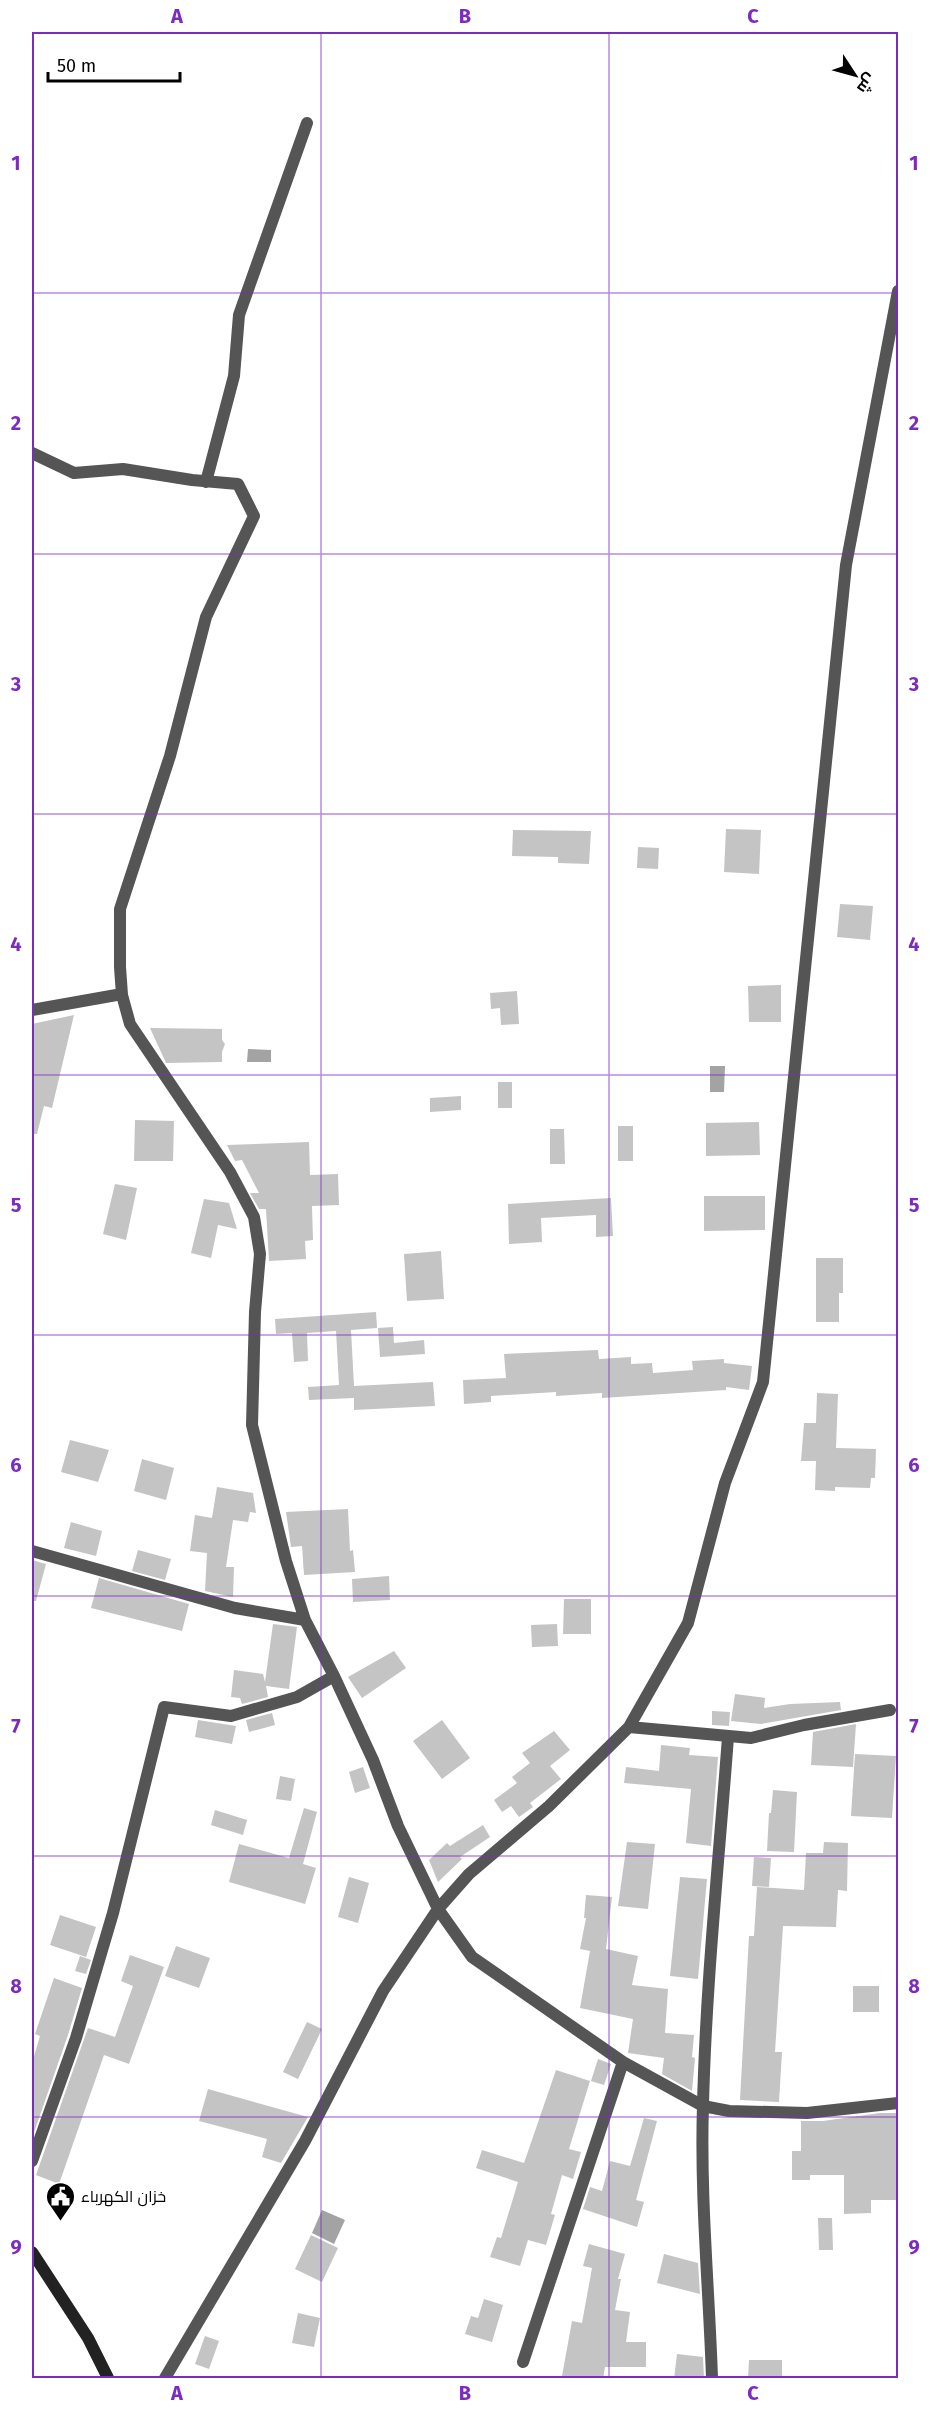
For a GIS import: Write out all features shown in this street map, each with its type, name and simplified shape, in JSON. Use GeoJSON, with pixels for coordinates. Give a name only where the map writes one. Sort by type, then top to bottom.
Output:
{"type":"FeatureCollection","features":[{"type":"Feature","properties":{"kind":"main road"},"geometry":{"type":"LineString","coordinates":[[32,2252],[36,2269],[88,2338],[108,2379]]}},
{"type":"Feature","properties":{"kind":"street"},"geometry":{"type":"LineString","coordinates":[[206,482],[234,376],[239,315],[307,123]]}},
{"type":"Feature","properties":{"kind":"street"},"geometry":{"type":"LineString","coordinates":[[165,2379],[305,2141],[383,1990],[438,1909],[469,1874],[549,1806],[629,1727],[688,1623],[725,1483],[763,1382],[846,565],[898,291]]}},
{"type":"Feature","properties":{"kind":"street"},"geometry":{"type":"LineString","coordinates":[[32,453],[75,473],[123,469],[206,482],[238,484],[254,516],[206,617],[170,756],[120,909],[122,994],[130,1024],[230,1172],[254,1217],[260,1254],[255,1312],[252,1425],[286,1562],[305,1620],[373,1760],[398,1826],[438,1909],[472,1957],[623,2062],[703,2106],[729,2111],[807,2113],[898,2103]]}},
{"type":"Feature","properties":{"kind":"street"},"geometry":{"type":"LineString","coordinates":[[32,1010],[122,994]]}},
{"type":"Feature","properties":{"kind":"street"},"geometry":{"type":"LineString","coordinates":[[32,1551],[235,1608],[305,1620]]}},
{"type":"Feature","properties":{"kind":"street"},"geometry":{"type":"LineString","coordinates":[[32,2161],[76,2038],[114,1913],[164,1707],[231,1716],[297,1697],[334,1677]]}},
{"type":"Feature","properties":{"kind":"street"},"geometry":{"type":"LineString","coordinates":[[629,1727],[751,1738],[804,1725],[890,1710]]}},
{"type":"Feature","properties":{"kind":"street"},"geometry":{"type":"LineString","coordinates":[[712,2379],[705,2238],[703,2106],[728,1737]]}},
{"type":"Feature","properties":{"kind":"street"},"geometry":{"type":"LineString","coordinates":[[523,2362],[623,2062]]}},
{"type":"Feature","properties":{"kind":"shaded area"},"geometry":{"type":"Polygon","coordinates":[[[248,1049],[271,1050],[271,1062],[247,1062],[248,1049]]]}},
{"type":"Feature","properties":{"kind":"shaded area"},"geometry":{"type":"Polygon","coordinates":[[[710,1066],[725,1066],[724,1092],[710,1092],[710,1066]]]}},
{"type":"Feature","properties":{"kind":"shaded area"},"geometry":{"type":"Polygon","coordinates":[[[322,2210],[345,2220],[334,2244],[312,2233],[322,2210]]]}},
{"type":"Feature","properties":{"kind":"building"},"geometry":{"type":"Polygon","coordinates":[[[726,829],[761,830],[759,874],[724,872],[726,829]]]}},
{"type":"Feature","properties":{"kind":"building"},"geometry":{"type":"Polygon","coordinates":[[[513,830],[591,831],[589,864],[558,863],[558,857],[512,856],[513,830]]]}},
{"type":"Feature","properties":{"kind":"building"},"geometry":{"type":"Polygon","coordinates":[[[638,847],[659,848],[658,869],[637,868],[638,847]]]}},
{"type":"Feature","properties":{"kind":"building"},"geometry":{"type":"Polygon","coordinates":[[[840,904],[873,906],[870,940],[837,937],[840,904]]]}},
{"type":"Feature","properties":{"kind":"building"},"geometry":{"type":"Polygon","coordinates":[[[781,985],[781,1022],[749,1022],[748,986],[781,985]]]}},
{"type":"Feature","properties":{"kind":"building"},"geometry":{"type":"Polygon","coordinates":[[[517,991],[519,1024],[501,1025],[500,1008],[491,1009],[490,993],[517,991]]]}},
{"type":"Feature","properties":{"kind":"building"},"geometry":{"type":"Polygon","coordinates":[[[74,1015],[52,1108],[44,1106],[37,1134],[32,1134],[32,1024],[74,1015]]]}},
{"type":"Feature","properties":{"kind":"building"},"geometry":{"type":"Polygon","coordinates":[[[150,1028],[222,1029],[222,1040],[225,1044],[222,1062],[166,1063],[150,1028]]]}},
{"type":"Feature","properties":{"kind":"building"},"geometry":{"type":"Polygon","coordinates":[[[498,1082],[512,1082],[512,1108],[498,1108],[498,1082]]]}},
{"type":"Feature","properties":{"kind":"building"},"geometry":{"type":"Polygon","coordinates":[[[461,1096],[461,1110],[430,1112],[430,1098],[461,1096]]]}},
{"type":"Feature","properties":{"kind":"building"},"geometry":{"type":"Polygon","coordinates":[[[135,1120],[174,1121],[173,1161],[134,1161],[135,1120]]]}},
{"type":"Feature","properties":{"kind":"building"},"geometry":{"type":"Polygon","coordinates":[[[759,1122],[760,1155],[706,1156],[706,1123],[759,1122]]]}},
{"type":"Feature","properties":{"kind":"building"},"geometry":{"type":"Polygon","coordinates":[[[618,1126],[633,1126],[633,1161],[618,1161],[618,1126]]]}},
{"type":"Feature","properties":{"kind":"building"},"geometry":{"type":"Polygon","coordinates":[[[550,1129],[564,1129],[565,1164],[550,1164],[550,1129]]]}},
{"type":"Feature","properties":{"kind":"building"},"geometry":{"type":"Polygon","coordinates":[[[309,1142],[310,1175],[338,1174],[339,1205],[312,1206],[313,1240],[305,1241],[306,1259],[269,1261],[266,1209],[259,1209],[250,1193],[259,1193],[242,1160],[235,1161],[227,1145],[309,1142]]]}},
{"type":"Feature","properties":{"kind":"building"},"geometry":{"type":"Polygon","coordinates":[[[115,1184],[137,1188],[126,1240],[103,1234],[115,1184]]]}},
{"type":"Feature","properties":{"kind":"building"},"geometry":{"type":"Polygon","coordinates":[[[704,1196],[765,1196],[765,1230],[704,1231],[704,1196]]]}},
{"type":"Feature","properties":{"kind":"building"},"geometry":{"type":"Polygon","coordinates":[[[611,1198],[613,1236],[596,1237],[596,1215],[541,1218],[542,1242],[509,1244],[508,1204],[611,1198]]]}},
{"type":"Feature","properties":{"kind":"building"},"geometry":{"type":"Polygon","coordinates":[[[204,1199],[229,1203],[237,1229],[218,1225],[211,1258],[191,1253],[204,1199]]]}},
{"type":"Feature","properties":{"kind":"building"},"geometry":{"type":"Polygon","coordinates":[[[441,1251],[444,1299],[407,1301],[404,1254],[441,1251]]]}},
{"type":"Feature","properties":{"kind":"building"},"geometry":{"type":"Polygon","coordinates":[[[816,1258],[843,1258],[843,1293],[839,1293],[839,1322],[816,1322],[816,1258]]]}},
{"type":"Feature","properties":{"kind":"building"},"geometry":{"type":"Polygon","coordinates":[[[376,1312],[377,1328],[351,1330],[354,1386],[433,1382],[435,1406],[354,1410],[354,1398],[309,1400],[308,1387],[339,1385],[336,1331],[307,1333],[308,1361],[294,1362],[292,1333],[276,1334],[275,1319],[376,1312]]]}},
{"type":"Feature","properties":{"kind":"building"},"geometry":{"type":"Polygon","coordinates":[[[393,1327],[394,1343],[424,1340],[425,1354],[380,1357],[378,1328],[393,1327]]]}},
{"type":"Feature","properties":{"kind":"building"},"geometry":{"type":"Polygon","coordinates":[[[598,1350],[599,1359],[631,1357],[631,1364],[652,1363],[653,1373],[693,1370],[692,1361],[724,1359],[724,1363],[752,1366],[749,1390],[726,1387],[726,1390],[602,1398],[602,1393],[556,1396],[556,1392],[491,1396],[491,1402],[464,1404],[463,1380],[506,1378],[504,1354],[598,1350]]]}},
{"type":"Feature","properties":{"kind":"building"},"geometry":{"type":"Polygon","coordinates":[[[817,1393],[838,1394],[836,1448],[876,1449],[875,1478],[871,1478],[870,1488],[835,1487],[835,1491],[815,1490],[816,1461],[801,1461],[804,1423],[816,1423],[817,1393]]]}},
{"type":"Feature","properties":{"kind":"building"},"geometry":{"type":"Polygon","coordinates":[[[70,1440],[109,1450],[98,1482],[61,1472],[70,1440]]]}},
{"type":"Feature","properties":{"kind":"building"},"geometry":{"type":"Polygon","coordinates":[[[142,1459],[174,1468],[166,1500],[134,1491],[142,1459]]]}},
{"type":"Feature","properties":{"kind":"building"},"geometry":{"type":"Polygon","coordinates":[[[217,1487],[253,1493],[256,1513],[250,1512],[248,1522],[233,1520],[226,1567],[234,1567],[233,1597],[205,1591],[207,1553],[190,1551],[195,1515],[212,1518],[217,1487]]]}},
{"type":"Feature","properties":{"kind":"building"},"geometry":{"type":"Polygon","coordinates":[[[348,1509],[350,1551],[353,1550],[355,1572],[304,1575],[302,1546],[291,1547],[286,1512],[348,1509]]]}},
{"type":"Feature","properties":{"kind":"building"},"geometry":{"type":"Polygon","coordinates":[[[71,1522],[102,1531],[96,1556],[64,1548],[71,1522]]]}},
{"type":"Feature","properties":{"kind":"building"},"geometry":{"type":"Polygon","coordinates":[[[138,1550],[171,1559],[165,1580],[132,1571],[138,1550]]]}},
{"type":"Feature","properties":{"kind":"building"},"geometry":{"type":"Polygon","coordinates":[[[32,1560],[46,1564],[36,1601],[32,1601],[32,1560]]]}},
{"type":"Feature","properties":{"kind":"building"},"geometry":{"type":"Polygon","coordinates":[[[389,1576],[390,1600],[353,1602],[352,1579],[389,1576]]]}},
{"type":"Feature","properties":{"kind":"building"},"geometry":{"type":"Polygon","coordinates":[[[99,1578],[189,1604],[182,1631],[91,1608],[99,1578]]]}},
{"type":"Feature","properties":{"kind":"building"},"geometry":{"type":"Polygon","coordinates":[[[564,1599],[591,1599],[591,1634],[563,1634],[564,1599]]]}},
{"type":"Feature","properties":{"kind":"building"},"geometry":{"type":"Polygon","coordinates":[[[273,1624],[297,1627],[289,1689],[266,1686],[268,1697],[242,1704],[240,1698],[231,1697],[234,1670],[263,1674],[265,1682],[273,1624]]]}},
{"type":"Feature","properties":{"kind":"building"},"geometry":{"type":"Polygon","coordinates":[[[557,1624],[558,1646],[532,1647],[531,1625],[557,1624]]]}},
{"type":"Feature","properties":{"kind":"building"},"geometry":{"type":"Polygon","coordinates":[[[394,1651],[406,1668],[362,1698],[348,1677],[394,1651]]]}},
{"type":"Feature","properties":{"kind":"building"},"geometry":{"type":"Polygon","coordinates":[[[735,1694],[765,1698],[764,1708],[790,1704],[840,1702],[841,1710],[761,1724],[731,1721],[735,1694]]]}},
{"type":"Feature","properties":{"kind":"building"},"geometry":{"type":"Polygon","coordinates":[[[712,1711],[730,1712],[729,1726],[712,1725],[712,1711]]]}},
{"type":"Feature","properties":{"kind":"building"},"geometry":{"type":"Polygon","coordinates":[[[272,1713],[275,1725],[249,1732],[246,1720],[272,1713]]]}},
{"type":"Feature","properties":{"kind":"building"},"geometry":{"type":"Polygon","coordinates":[[[198,1720],[236,1726],[232,1744],[195,1737],[198,1720]]]}},
{"type":"Feature","properties":{"kind":"building"},"geometry":{"type":"Polygon","coordinates":[[[442,1720],[470,1758],[442,1779],[413,1741],[442,1720]]]}},
{"type":"Feature","properties":{"kind":"building"},"geometry":{"type":"Polygon","coordinates":[[[856,1724],[853,1767],[811,1765],[813,1732],[856,1724]]]}},
{"type":"Feature","properties":{"kind":"building"},"geometry":{"type":"Polygon","coordinates":[[[554,1731],[570,1750],[550,1766],[561,1779],[530,1803],[533,1807],[519,1817],[511,1806],[502,1812],[494,1800],[517,1783],[512,1777],[530,1763],[522,1753],[554,1731]]]}},
{"type":"Feature","properties":{"kind":"building"},"geometry":{"type":"Polygon","coordinates":[[[661,1745],[690,1748],[689,1755],[718,1757],[711,1846],[686,1843],[691,1789],[624,1783],[626,1767],[659,1771],[661,1745]]]}},
{"type":"Feature","properties":{"kind":"building"},"geometry":{"type":"Polygon","coordinates":[[[855,1754],[896,1756],[892,1818],[851,1816],[855,1754]]]}},
{"type":"Feature","properties":{"kind":"building"},"geometry":{"type":"Polygon","coordinates":[[[363,1767],[370,1788],[355,1793],[349,1772],[363,1767]]]}},
{"type":"Feature","properties":{"kind":"building"},"geometry":{"type":"Polygon","coordinates":[[[280,1776],[295,1779],[291,1801],[276,1799],[280,1776]]]}},
{"type":"Feature","properties":{"kind":"building"},"geometry":{"type":"Polygon","coordinates":[[[773,1790],[797,1792],[794,1852],[767,1851],[773,1790]]]}},
{"type":"Feature","properties":{"kind":"building"},"geometry":{"type":"Polygon","coordinates":[[[304,1808],[317,1812],[303,1864],[316,1868],[305,1904],[229,1882],[239,1844],[289,1858],[304,1808]]]}},
{"type":"Feature","properties":{"kind":"building"},"geometry":{"type":"Polygon","coordinates":[[[215,1810],[247,1820],[243,1835],[211,1825],[215,1810]]]}},
{"type":"Feature","properties":{"kind":"building"},"geometry":{"type":"Polygon","coordinates":[[[483,1825],[490,1837],[460,1857],[462,1859],[438,1882],[429,1860],[447,1843],[450,1846],[483,1825]]]}},
{"type":"Feature","properties":{"kind":"building"},"geometry":{"type":"Polygon","coordinates":[[[627,1842],[655,1844],[648,1909],[618,1906],[627,1842]]]}},
{"type":"Feature","properties":{"kind":"building"},"geometry":{"type":"Polygon","coordinates":[[[824,1842],[848,1843],[847,1891],[838,1890],[836,1927],[783,1926],[775,2052],[782,2052],[779,2102],[740,2100],[749,1936],[754,1936],[757,1887],[804,1890],[806,1853],[823,1853],[824,1842]]]}},
{"type":"Feature","properties":{"kind":"building"},"geometry":{"type":"Polygon","coordinates":[[[754,1857],[771,1858],[769,1887],[752,1886],[754,1857]]]}},
{"type":"Feature","properties":{"kind":"building"},"geometry":{"type":"Polygon","coordinates":[[[349,1877],[369,1883],[358,1923],[338,1917],[349,1877]]]}},
{"type":"Feature","properties":{"kind":"building"},"geometry":{"type":"Polygon","coordinates":[[[680,1877],[707,1879],[698,1979],[670,1976],[680,1877]]]}},
{"type":"Feature","properties":{"kind":"building"},"geometry":{"type":"Polygon","coordinates":[[[586,1895],[612,1897],[606,1949],[638,1956],[632,1985],[668,1989],[665,2033],[694,2035],[692,2057],[695,2058],[692,2091],[662,2074],[664,2058],[628,2053],[633,2019],[580,2008],[590,1951],[580,1949],[586,1918],[584,1918],[586,1895]]]}},
{"type":"Feature","properties":{"kind":"building"},"geometry":{"type":"Polygon","coordinates":[[[60,1915],[96,1927],[86,1957],[50,1945],[60,1915]]]}},
{"type":"Feature","properties":{"kind":"building"},"geometry":{"type":"Polygon","coordinates":[[[176,1946],[210,1958],[199,1988],[165,1976],[176,1946]]]}},
{"type":"Feature","properties":{"kind":"building"},"geometry":{"type":"Polygon","coordinates":[[[130,1955],[164,1967],[129,2064],[104,2055],[59,2184],[36,2175],[88,2028],[115,2037],[133,1986],[121,1981],[130,1955]]]}},
{"type":"Feature","properties":{"kind":"building"},"geometry":{"type":"Polygon","coordinates":[[[80,1956],[91,1960],[86,1974],[75,1971],[80,1956]]]}},
{"type":"Feature","properties":{"kind":"building"},"geometry":{"type":"Polygon","coordinates":[[[54,1978],[82,1988],[32,2138],[32,2063],[40,2036],[35,2034],[54,1978]]]}},
{"type":"Feature","properties":{"kind":"building"},"geometry":{"type":"Polygon","coordinates":[[[853,1986],[879,1986],[879,2012],[853,2012],[853,1986]]]}},
{"type":"Feature","properties":{"kind":"building"},"geometry":{"type":"Polygon","coordinates":[[[307,2022],[322,2029],[298,2079],[283,2072],[307,2022]]]}},
{"type":"Feature","properties":{"kind":"building"},"geometry":{"type":"Polygon","coordinates":[[[598,2059],[611,2064],[604,2085],[591,2081],[598,2059]]]}},
{"type":"Feature","properties":{"kind":"building"},"geometry":{"type":"Polygon","coordinates":[[[556,2070],[590,2081],[569,2149],[581,2152],[573,2179],[562,2175],[551,2214],[555,2215],[546,2245],[528,2240],[520,2266],[490,2257],[497,2237],[501,2238],[518,2182],[476,2168],[482,2150],[524,2163],[556,2070]]]}},
{"type":"Feature","properties":{"kind":"building"},"geometry":{"type":"Polygon","coordinates":[[[208,2089],[308,2117],[281,2163],[262,2157],[267,2139],[199,2121],[208,2089]]]}},
{"type":"Feature","properties":{"kind":"building"},"geometry":{"type":"Polygon","coordinates":[[[880,2113],[898,2113],[898,2200],[871,2200],[871,2213],[844,2214],[844,2175],[810,2175],[810,2180],[792,2180],[792,2151],[801,2151],[801,2121],[823,2121],[880,2113]]]}},
{"type":"Feature","properties":{"kind":"building"},"geometry":{"type":"Polygon","coordinates":[[[644,2118],[657,2121],[636,2200],[644,2202],[637,2227],[583,2209],[590,2187],[602,2191],[610,2161],[630,2166],[644,2118]]]}},
{"type":"Feature","properties":{"kind":"building"},"geometry":{"type":"Polygon","coordinates":[[[818,2218],[832,2218],[833,2250],[819,2250],[818,2218]]]}},
{"type":"Feature","properties":{"kind":"building"},"geometry":{"type":"Polygon","coordinates":[[[311,2235],[338,2248],[322,2282],[295,2269],[311,2235]]]}},
{"type":"Feature","properties":{"kind":"building"},"geometry":{"type":"Polygon","coordinates":[[[589,2244],[625,2254],[618,2279],[621,2279],[615,2310],[630,2312],[626,2342],[646,2342],[646,2367],[605,2367],[603,2379],[566,2379],[562,2376],[572,2321],[582,2323],[592,2268],[583,2266],[589,2244]]]}},
{"type":"Feature","properties":{"kind":"building"},"geometry":{"type":"Polygon","coordinates":[[[664,2254],[698,2263],[700,2294],[657,2283],[664,2254]]]}},
{"type":"Feature","properties":{"kind":"building"},"geometry":{"type":"Polygon","coordinates":[[[484,2299],[503,2305],[492,2342],[465,2334],[471,2316],[478,2318],[484,2299]]]}},
{"type":"Feature","properties":{"kind":"building"},"geometry":{"type":"Polygon","coordinates":[[[298,2313],[320,2318],[314,2347],[292,2343],[298,2313]]]}},
{"type":"Feature","properties":{"kind":"building"},"geometry":{"type":"Polygon","coordinates":[[[205,2336],[219,2341],[209,2369],[195,2364],[205,2336]]]}},
{"type":"Feature","properties":{"kind":"building"},"geometry":{"type":"Polygon","coordinates":[[[677,2354],[703,2357],[704,2379],[674,2379],[677,2354]]]}},
{"type":"Feature","properties":{"kind":"building"},"geometry":{"type":"Polygon","coordinates":[[[749,2360],[782,2360],[782,2379],[748,2379],[749,2360]]]}},
{"type":"Feature","properties":{"kind":"place","name":"خزان الكهرباء"},"geometry":{"type":"Point","coordinates":[60,2222]}}]}
